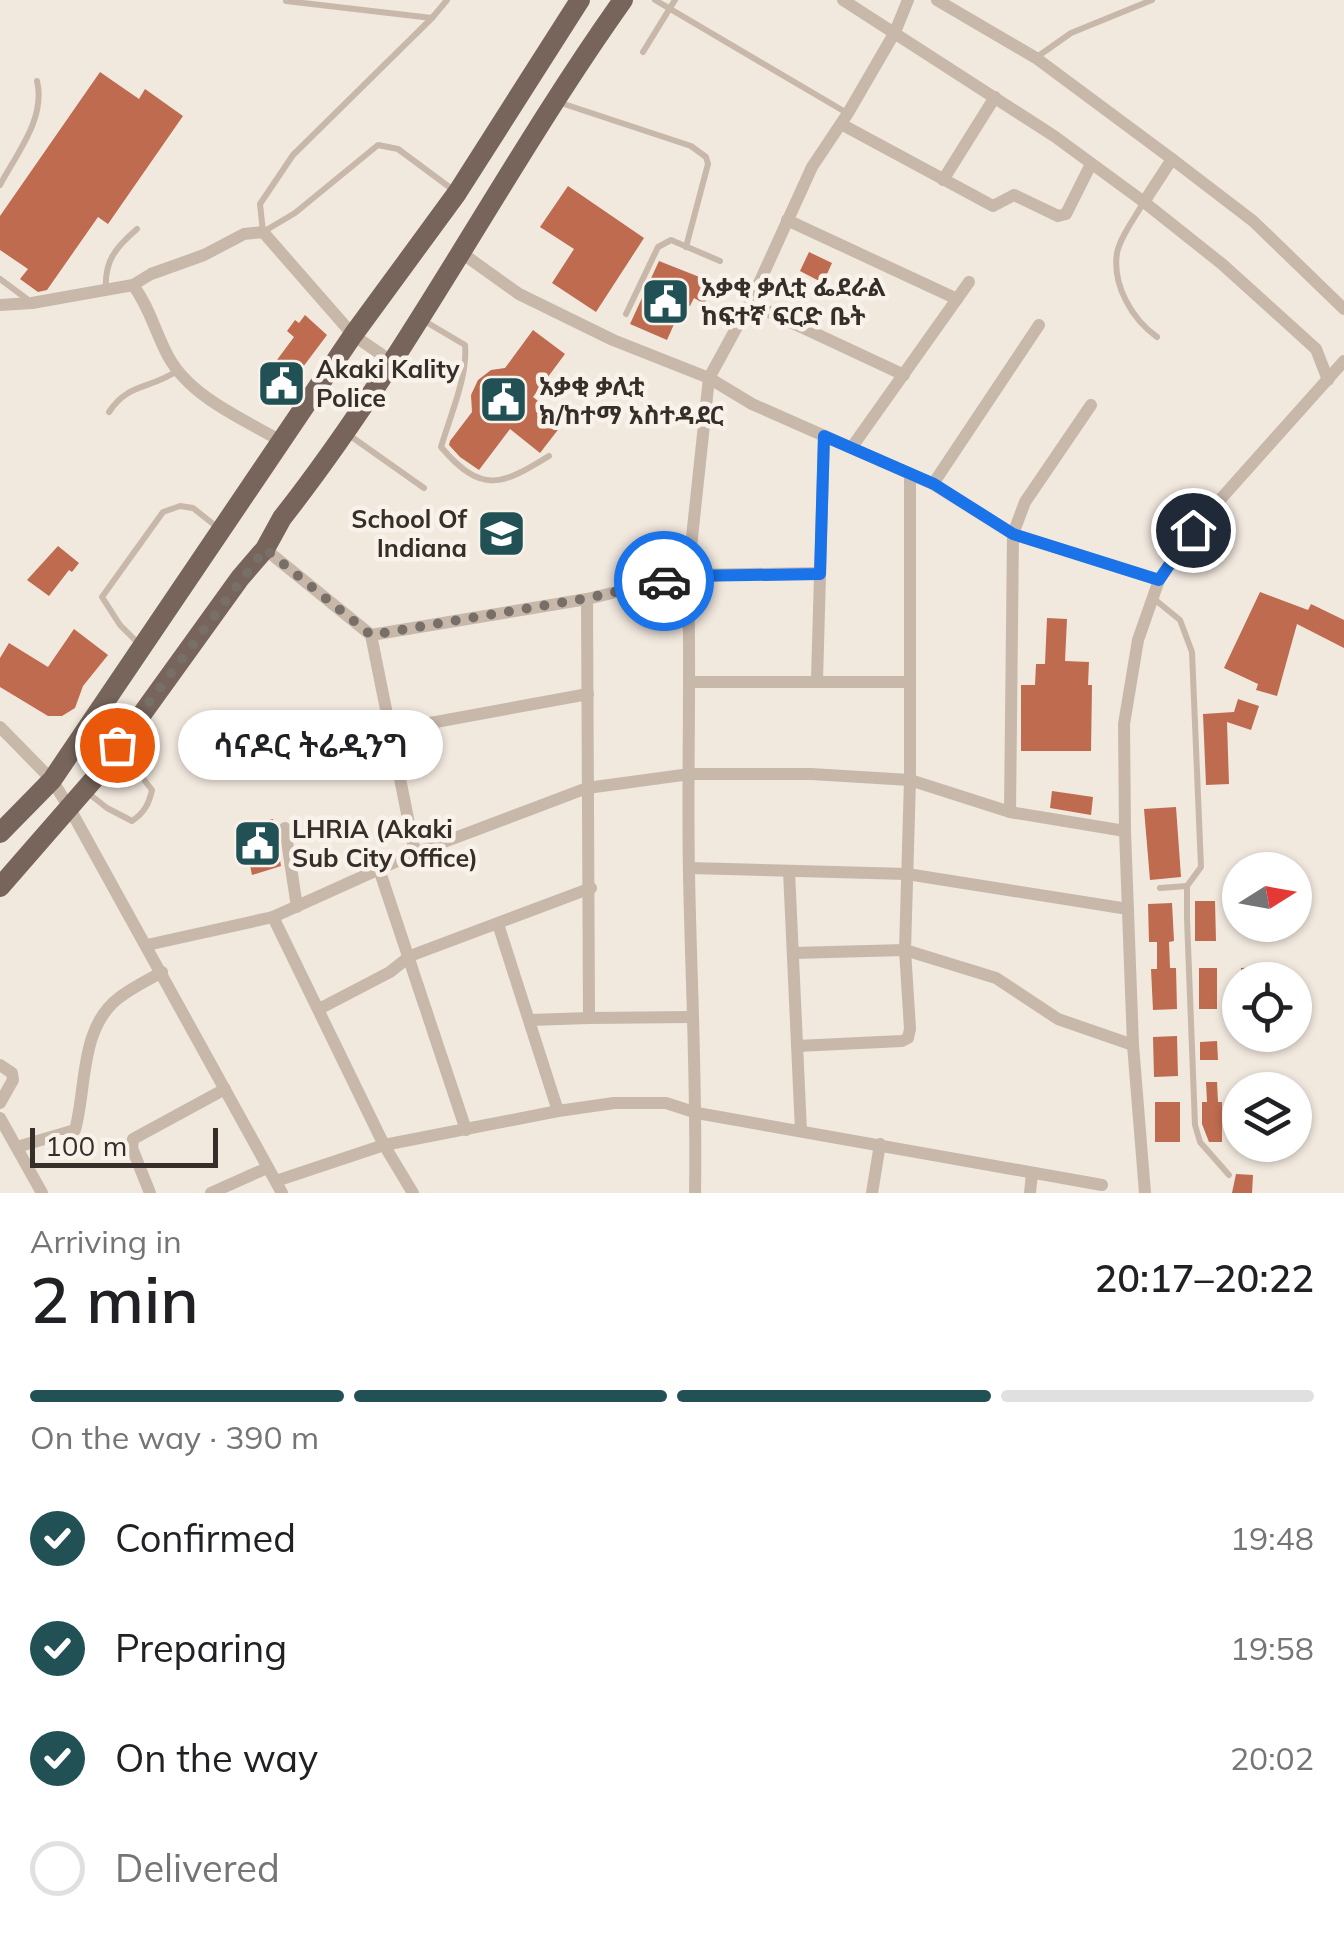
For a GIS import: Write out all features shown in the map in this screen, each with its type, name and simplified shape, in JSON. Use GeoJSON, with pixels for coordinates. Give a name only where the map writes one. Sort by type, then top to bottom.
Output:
{"type":"FeatureCollection","features":[{"type":"Feature","properties":{"kind":"main road"},"geometry":{"type":"LineString","coordinates":[[0,833],[52,780],[281,441],[457,193],[580,0]]}},
{"type":"Feature","properties":{"kind":"main road"},"geometry":{"type":"LineString","coordinates":[[0,887],[86,790],[265,549],[282,518],[420,318],[555,100],[623,0]]}},
{"type":"Feature","properties":{"kind":"main road"},"geometry":{"type":"LineString","coordinates":[[0,903],[52,829],[52,780]]}},
{"type":"Feature","properties":{"kind":"street"},"geometry":{"type":"LineString","coordinates":[[844,0],[995,98],[1144,202],[1222,264],[1316,349],[1328,380]]}},
{"type":"Feature","properties":{"kind":"street"},"geometry":{"type":"LineString","coordinates":[[695,1193],[688,576],[708,378],[750,303],[812,167],[895,32],[908,0]]}},
{"type":"Feature","properties":{"kind":"street"},"geometry":{"type":"LineString","coordinates":[[937,0],[1036,58],[1172,159],[1253,221],[1344,309]]}},
{"type":"Feature","properties":{"kind":"street"},"geometry":{"type":"LineString","coordinates":[[943,180],[995,98]]}},
{"type":"Feature","properties":{"kind":"street"},"geometry":{"type":"LineString","coordinates":[[845,118],[943,180],[993,206],[1014,195],[1058,216],[1072,207],[1092,164]]}},
{"type":"Feature","properties":{"kind":"street"},"geometry":{"type":"LineString","coordinates":[[1144,202],[1172,159]]}},
{"type":"Feature","properties":{"kind":"street"},"geometry":{"type":"LineString","coordinates":[[787,220],[958,299]]}},
{"type":"Feature","properties":{"kind":"street"},"geometry":{"type":"LineString","coordinates":[[0,305],[133,285],[244,234],[263,232],[354,336],[391,361]]}},
{"type":"Feature","properties":{"kind":"street"},"geometry":{"type":"LineString","coordinates":[[459,252],[518,294],[934,484],[1013,534],[1159,580]]}},
{"type":"Feature","properties":{"kind":"street"},"geometry":{"type":"LineString","coordinates":[[852,447],[969,282]]}},
{"type":"Feature","properties":{"kind":"street"},"geometry":{"type":"LineString","coordinates":[[133,285],[150,310],[168,356],[178,370],[208,399],[281,441]]}},
{"type":"Feature","properties":{"kind":"street"},"geometry":{"type":"LineString","coordinates":[[750,303],[904,375]]}},
{"type":"Feature","properties":{"kind":"street"},"geometry":{"type":"LineString","coordinates":[[934,484],[1039,325]]}},
{"type":"Feature","properties":{"kind":"street"},"geometry":{"type":"LineString","coordinates":[[1145,1193],[1133,1045],[1125,831],[1124,724],[1138,640],[1159,580],[1193,530],[1344,361]]}},
{"type":"Feature","properties":{"kind":"street"},"geometry":{"type":"LineString","coordinates":[[1010,812],[1013,534],[1025,502],[1091,406]]}},
{"type":"Feature","properties":{"kind":"street"},"geometry":{"type":"LineString","coordinates":[[817,680],[824,436]]}},
{"type":"Feature","properties":{"kind":"street"},"geometry":{"type":"LineString","coordinates":[[797,1046],[908,1038],[905,950],[910,780],[910,474]]}},
{"type":"Feature","properties":{"kind":"street"},"geometry":{"type":"LineString","coordinates":[[265,549],[371,635],[415,853]]}},
{"type":"Feature","properties":{"kind":"street"},"geometry":{"type":"LineString","coordinates":[[371,635],[588,598],[688,576],[820,574]]}},
{"type":"Feature","properties":{"kind":"street"},"geometry":{"type":"LineString","coordinates":[[588,598],[589,1018]]}},
{"type":"Feature","properties":{"kind":"street"},"geometry":{"type":"LineString","coordinates":[[692,682],[909,682]]}},
{"type":"Feature","properties":{"kind":"street"},"geometry":{"type":"LineString","coordinates":[[392,730],[588,694]]}},
{"type":"Feature","properties":{"kind":"street"},"geometry":{"type":"LineString","coordinates":[[0,727],[52,780],[70,809],[279,1187],[384,1145],[614,1103],[666,1103],[696,1113],[1102,1185]]}},
{"type":"Feature","properties":{"kind":"street"},"geometry":{"type":"LineString","coordinates":[[148,944],[273,917],[415,853],[587,788],[690,774],[811,774],[910,780],[1010,812],[1125,831]]}},
{"type":"Feature","properties":{"kind":"street"},"geometry":{"type":"LineString","coordinates":[[285,828],[297,907]]}},
{"type":"Feature","properties":{"kind":"street"},"geometry":{"type":"LineString","coordinates":[[689,868],[907,874],[1128,909]]}},
{"type":"Feature","properties":{"kind":"street"},"geometry":{"type":"LineString","coordinates":[[379,869],[466,1130]]}},
{"type":"Feature","properties":{"kind":"street"},"geometry":{"type":"LineString","coordinates":[[789,871],[801,1131]]}},
{"type":"Feature","properties":{"kind":"street"},"geometry":{"type":"LineString","coordinates":[[319,1009],[390,972],[410,956],[591,888]]}},
{"type":"Feature","properties":{"kind":"street"},"geometry":{"type":"LineString","coordinates":[[273,917],[384,1145],[413,1193]]}},
{"type":"Feature","properties":{"kind":"street"},"geometry":{"type":"LineString","coordinates":[[498,924],[558,1111]]}},
{"type":"Feature","properties":{"kind":"street"},"geometry":{"type":"LineString","coordinates":[[793,953],[905,950],[996,978],[1058,1020],[1133,1045]]}},
{"type":"Feature","properties":{"kind":"street"},"geometry":{"type":"LineString","coordinates":[[16,1146],[75,1130],[86,1059],[98,1026],[118,998],[162,972]]}},
{"type":"Feature","properties":{"kind":"street"},"geometry":{"type":"LineString","coordinates":[[530,1020],[692,1018]]}},
{"type":"Feature","properties":{"kind":"street"},"geometry":{"type":"LineString","coordinates":[[0,1066],[12,1072],[14,1080],[0,1103]]}},
{"type":"Feature","properties":{"kind":"street"},"geometry":{"type":"LineString","coordinates":[[150,1193],[132,1148],[133,1139],[225,1090]]}},
{"type":"Feature","properties":{"kind":"street"},"geometry":{"type":"LineString","coordinates":[[0,1118],[42,1193]]}},
{"type":"Feature","properties":{"kind":"street"},"geometry":{"type":"LineString","coordinates":[[872,1193],[880,1144]]}},
{"type":"Feature","properties":{"kind":"street"},"geometry":{"type":"LineString","coordinates":[[211,1193],[268,1168]]}},
{"type":"Feature","properties":{"kind":"street"},"geometry":{"type":"LineString","coordinates":[[1030,1193],[1032,1173]]}},
{"type":"Feature","properties":{"kind":"lane"},"geometry":{"type":"LineString","coordinates":[[447,0],[293,155],[260,204],[263,232],[296,213],[378,146],[398,150],[457,193]]}},
{"type":"Feature","properties":{"kind":"lane"},"geometry":{"type":"LineString","coordinates":[[655,0],[672,4],[845,118]]}},
{"type":"Feature","properties":{"kind":"lane"},"geometry":{"type":"LineString","coordinates":[[1036,58],[1071,33],[1152,0]]}},
{"type":"Feature","properties":{"kind":"lane"},"geometry":{"type":"LineString","coordinates":[[286,1],[432,18]]}},
{"type":"Feature","properties":{"kind":"lane"},"geometry":{"type":"LineString","coordinates":[[643,52],[672,4]]}},
{"type":"Feature","properties":{"kind":"lane"},"geometry":{"type":"LineString","coordinates":[[0,184],[38,113],[41,97],[37,82]]}},
{"type":"Feature","properties":{"kind":"lane"},"geometry":{"type":"LineString","coordinates":[[555,100],[577,111],[691,146],[706,157],[708,164],[686,247]]}},
{"type":"Feature","properties":{"kind":"lane"},"geometry":{"type":"LineString","coordinates":[[1144,202],[1117,250],[1117,276],[1124,298],[1143,327],[1157,337]]}},
{"type":"Feature","properties":{"kind":"lane"},"geometry":{"type":"LineString","coordinates":[[106,291],[105,276],[116,246],[137,230]]}},
{"type":"Feature","properties":{"kind":"lane"},"geometry":{"type":"LineString","coordinates":[[626,314],[664,242],[672,240],[720,261]]}},
{"type":"Feature","properties":{"kind":"lane"},"geometry":{"type":"LineString","coordinates":[[0,279],[32,303]]}},
{"type":"Feature","properties":{"kind":"lane"},"geometry":{"type":"LineString","coordinates":[[420,318],[465,344],[467,366],[456,390],[441,447],[452,460],[487,482],[510,480],[549,456]]}},
{"type":"Feature","properties":{"kind":"lane"},"geometry":{"type":"LineString","coordinates":[[109,412],[125,391],[158,383],[178,370]]}},
{"type":"Feature","properties":{"kind":"lane"},"geometry":{"type":"LineString","coordinates":[[344,431],[424,488]]}},
{"type":"Feature","properties":{"kind":"lane"},"geometry":{"type":"LineString","coordinates":[[143,648],[106,606],[102,597],[109,583],[163,512],[180,506],[193,508],[222,530]]}},
{"type":"Feature","properties":{"kind":"lane"},"geometry":{"type":"LineString","coordinates":[[1153,598],[1180,620],[1189,640],[1195,672],[1201,867],[1187,886],[1195,1125],[1200,1142],[1229,1175]]}},
{"type":"Feature","properties":{"kind":"lane"},"geometry":{"type":"LineString","coordinates":[[86,790],[107,808],[132,821],[150,803],[152,790],[147,780],[117,745]]}},
{"type":"Feature","properties":{"kind":"lane"},"geometry":{"type":"LineString","coordinates":[[1160,888],[1187,886]]}},
{"type":"Feature","properties":{"kind":"building"},"geometry":{"type":"Polygon","coordinates":[[[100,72],[139,99],[145,89],[183,116],[108,224],[98,217],[47,290],[38,292],[20,279],[28,269],[0,250],[0,216],[100,72]]]}},
{"type":"Feature","properties":{"kind":"building"},"geometry":{"type":"Polygon","coordinates":[[[568,186],[644,238],[596,312],[552,283],[574,249],[540,227],[568,186]]]}},
{"type":"Feature","properties":{"kind":"building"},"geometry":{"type":"Polygon","coordinates":[[[809,252],[832,263],[823,283],[800,271],[809,252]]]}},
{"type":"Feature","properties":{"kind":"building","name":"አቃቂ ቃሊቲ ፌደራል ከፍተኛ ፍርድ ቤት"},"geometry":{"type":"Polygon","coordinates":[[[659,261],[712,282],[705,304],[694,298],[690,306],[683,304],[667,340],[630,324],[659,261]]]}},
{"type":"Feature","properties":{"kind":"building"},"geometry":{"type":"Polygon","coordinates":[[[305,315],[327,335],[291,383],[271,368],[294,337],[287,331],[305,315]]]}},
{"type":"Feature","properties":{"kind":"building","name":"አቃቂ ቃሊቲ ክ/ከተማ አስተዳደር"},"geometry":{"type":"Polygon","coordinates":[[[533,330],[565,354],[533,397],[564,422],[540,453],[510,429],[479,470],[460,457],[450,441],[472,412],[471,395],[478,380],[491,370],[505,368],[533,330]]]}},
{"type":"Feature","properties":{"kind":"building"},"geometry":{"type":"Polygon","coordinates":[[[58,546],[79,563],[49,596],[27,580],[58,546]]]}},
{"type":"Feature","properties":{"kind":"building"},"geometry":{"type":"Polygon","coordinates":[[[1260,592],[1308,610],[1311,604],[1344,620],[1344,648],[1297,624],[1277,696],[1256,690],[1258,684],[1224,668],[1260,592]]]}},
{"type":"Feature","properties":{"kind":"building"},"geometry":{"type":"Polygon","coordinates":[[[1047,618],[1067,619],[1065,661],[1089,662],[1091,751],[1021,751],[1021,685],[1035,685],[1036,664],[1045,664],[1047,618]]]}},
{"type":"Feature","properties":{"kind":"building"},"geometry":{"type":"Polygon","coordinates":[[[74,629],[108,655],[83,686],[75,708],[62,716],[48,716],[0,687],[0,658],[9,643],[48,667],[74,629]]]}},
{"type":"Feature","properties":{"kind":"building"},"geometry":{"type":"Polygon","coordinates":[[[1238,699],[1259,706],[1251,730],[1227,722],[1229,784],[1206,785],[1203,714],[1234,712],[1238,699]]]}},
{"type":"Feature","properties":{"kind":"building"},"geometry":{"type":"Polygon","coordinates":[[[1052,791],[1093,797],[1091,815],[1050,808],[1052,791]]]}},
{"type":"Feature","properties":{"kind":"building"},"geometry":{"type":"Polygon","coordinates":[[[1176,807],[1181,877],[1150,880],[1144,809],[1176,807]]]}},
{"type":"Feature","properties":{"kind":"building"},"geometry":{"type":"Polygon","coordinates":[[[273,819],[281,866],[252,875],[242,827],[273,819]]]}},
{"type":"Feature","properties":{"kind":"building"},"geometry":{"type":"Polygon","coordinates":[[[1195,901],[1215,901],[1216,941],[1195,941],[1195,901]]]}},
{"type":"Feature","properties":{"kind":"building"},"geometry":{"type":"Polygon","coordinates":[[[1172,903],[1174,941],[1169,942],[1170,968],[1176,968],[1177,1009],[1153,1010],[1151,969],[1157,969],[1157,942],[1149,942],[1148,904],[1172,903]]]}},
{"type":"Feature","properties":{"kind":"building"},"geometry":{"type":"Polygon","coordinates":[[[1199,968],[1217,968],[1217,1009],[1199,1009],[1199,968]]]}},
{"type":"Feature","properties":{"kind":"building"},"geometry":{"type":"Polygon","coordinates":[[[1177,1036],[1178,1076],[1154,1077],[1153,1037],[1177,1036]]]}},
{"type":"Feature","properties":{"kind":"building"},"geometry":{"type":"Polygon","coordinates":[[[1217,1041],[1218,1060],[1200,1060],[1200,1042],[1217,1041]]]}},
{"type":"Feature","properties":{"kind":"building"},"geometry":{"type":"Polygon","coordinates":[[[1206,1082],[1217,1082],[1218,1102],[1222,1102],[1222,1142],[1209,1142],[1202,1124],[1202,1102],[1207,1102],[1206,1082]]]}},
{"type":"Feature","properties":{"kind":"building"},"geometry":{"type":"Polygon","coordinates":[[[1155,1102],[1180,1102],[1180,1142],[1155,1142],[1155,1102]]]}},
{"type":"Feature","properties":{"kind":"building"},"geometry":{"type":"Polygon","coordinates":[[[1236,1174],[1253,1175],[1252,1193],[1232,1193],[1236,1174]]]}},
{"type":"Feature","properties":{"kind":"way so far"},"geometry":{"type":"LineString","coordinates":[[117,745],[265,549],[371,635],[664,581]]}},
{"type":"Feature","properties":{"kind":"place","name":"አቃቂ ቃሊቲ ፌደራል ከፍተኛ ፍርድ ቤት"},"geometry":{"type":"Point","coordinates":[666,301]}},
{"type":"Feature","properties":{"kind":"place","name":"Akaki Kality Police"},"geometry":{"type":"Point","coordinates":[281,383]}},
{"type":"Feature","properties":{"kind":"place","name":"አቃቂ ቃሊቲ ክ/ከተማ አስተዳደር"},"geometry":{"type":"Point","coordinates":[504,400]}},
{"type":"Feature","properties":{"kind":"place","name":"School Of Indiana"},"geometry":{"type":"Point","coordinates":[502,533]}},
{"type":"Feature","properties":{"kind":"place","name":"ሳናዶር ትሬዲንግ"},"geometry":{"type":"Point","coordinates":[117,745]}},
{"type":"Feature","properties":{"kind":"place","name":"LHRIA (Akaki Sub City Office)"},"geometry":{"type":"Point","coordinates":[257,843]}},
{"type":"Feature","properties":{"kind":"route"},"geometry":{"type":"LineString","coordinates":[[664,581],[688,576],[820,574],[824,436],[934,484],[1013,534],[1159,580],[1193,530]]}}]}
